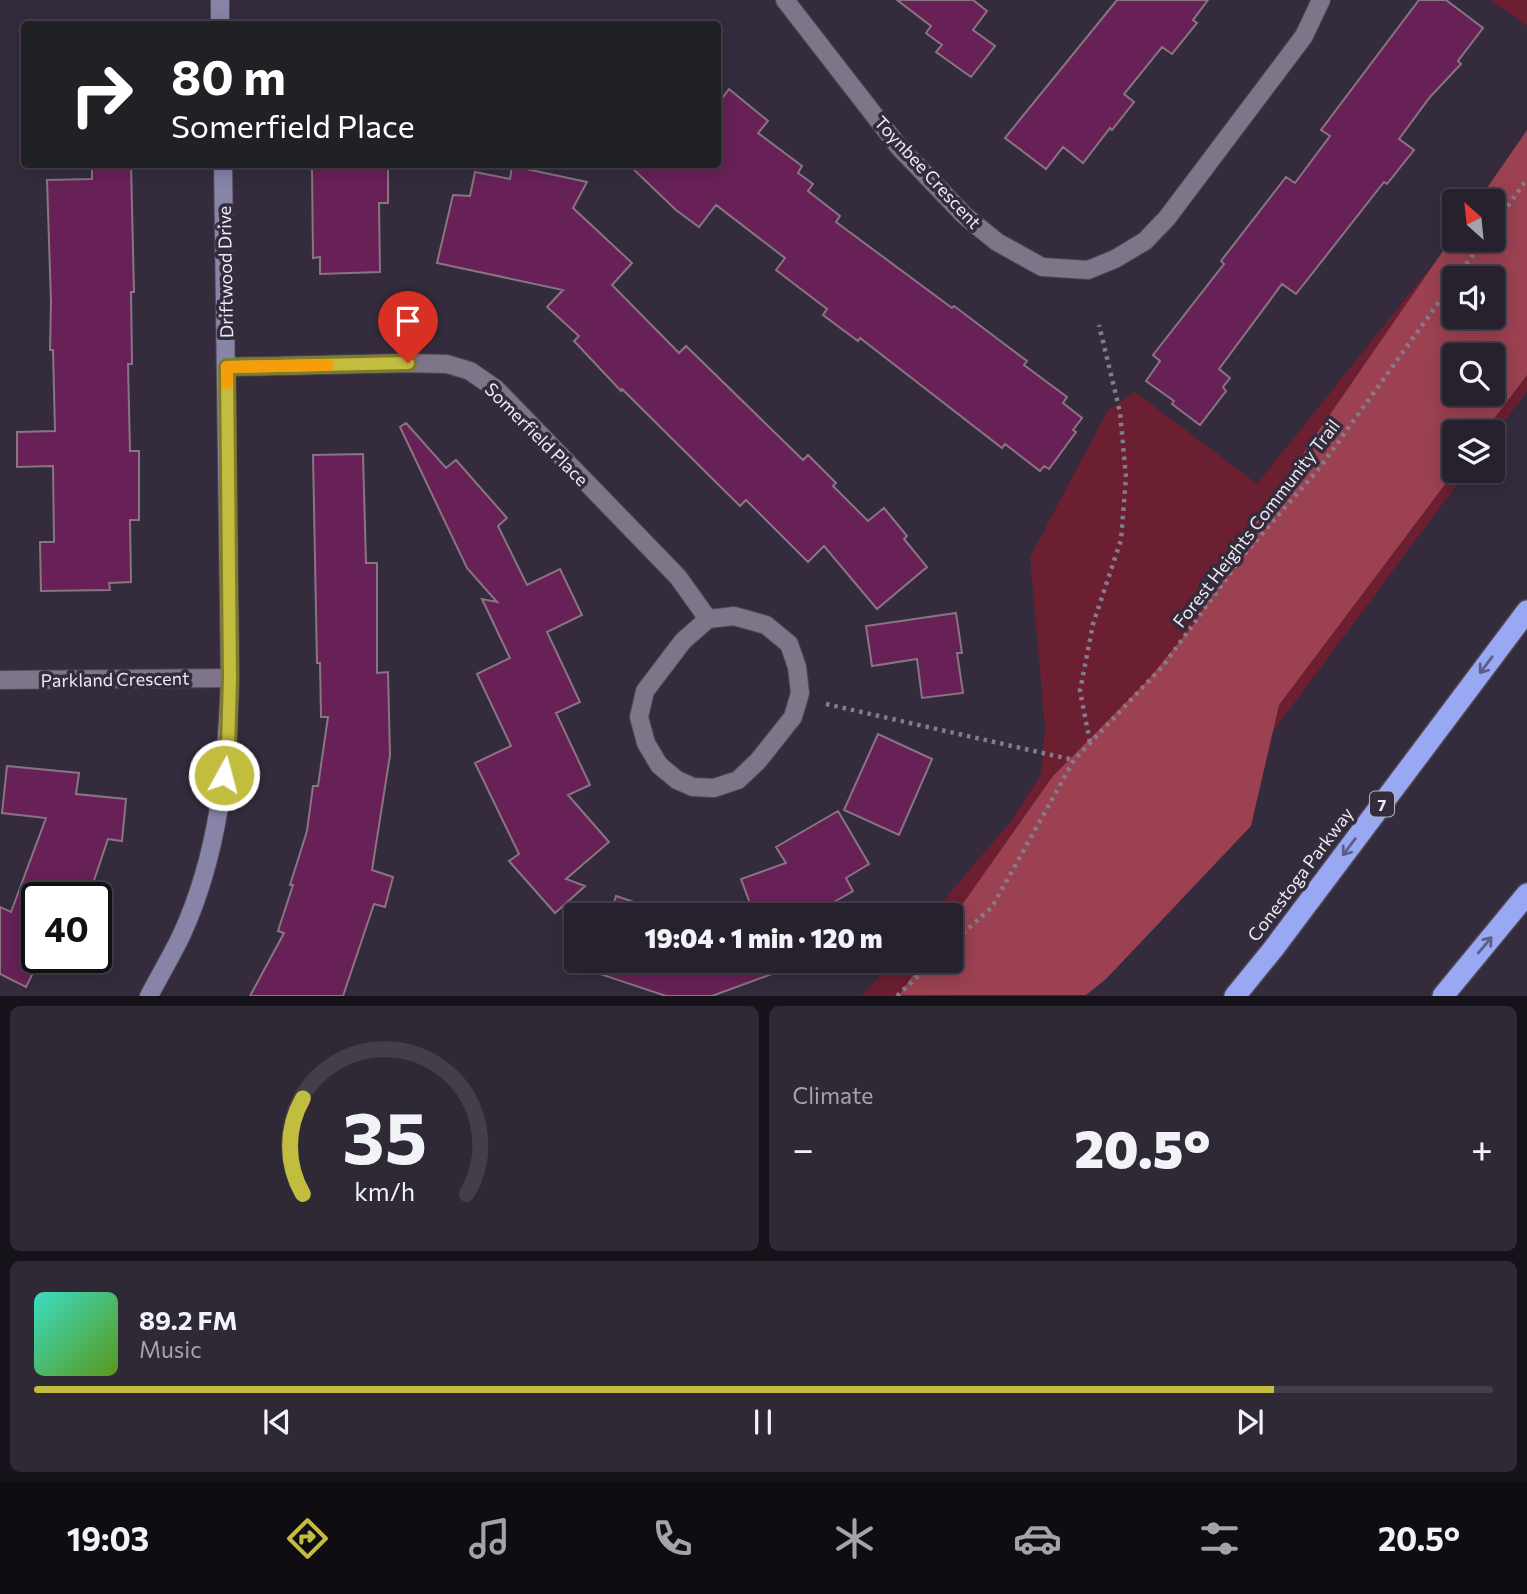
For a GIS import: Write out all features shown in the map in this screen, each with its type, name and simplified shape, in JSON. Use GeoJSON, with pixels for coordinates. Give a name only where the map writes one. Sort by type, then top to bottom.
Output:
{"type":"FeatureCollection","features":[{"type":"Feature","properties":{"kind":"highway","name":"Conestoga Parkway"},"geometry":{"type":"LineString","coordinates":[[1235,996],[1527,611]]}},
{"type":"Feature","properties":{"kind":"highway"},"geometry":{"type":"LineString","coordinates":[[1443,996],[1527,894]]}},
{"type":"Feature","properties":{"kind":"street"},"geometry":{"type":"LineString","coordinates":[[220,0],[220,21]]}},
{"type":"Feature","properties":{"kind":"street","name":"Toynbee Crescent"},"geometry":{"type":"LineString","coordinates":[[785,0],[899,147],[964,215],[997,242],[1042,267],[1088,270],[1115,259],[1145,241],[1167,218],[1304,37],[1321,0]]}},
{"type":"Feature","properties":{"kind":"street","name":"Driftwood Drive"},"geometry":{"type":"LineString","coordinates":[[149,996],[182,933],[204,876],[216,830],[228,747],[230,678],[223,168]]}},
{"type":"Feature","properties":{"kind":"street","name":"Somerfield Place"},"geometry":{"type":"LineString","coordinates":[[227,367],[408,363],[447,364],[470,371],[496,389],[678,577],[708,620]]}},
{"type":"Feature","properties":{"kind":"street"},"geometry":{"type":"LineString","coordinates":[[734,616],[766,625],[789,644],[797,667],[800,692],[793,717],[758,761],[738,780],[714,788],[693,787],[677,780],[659,765],[646,743],[639,717],[645,691],[683,641],[708,620],[734,616]]}},
{"type":"Feature","properties":{"kind":"street","name":"Parkland Crescent"},"geometry":{"type":"LineString","coordinates":[[0,680],[230,678]]}},
{"type":"Feature","properties":{"kind":"path"},"geometry":{"type":"LineString","coordinates":[[1505,210],[1527,180]]}},
{"type":"Feature","properties":{"kind":"path","name":"Forest Heights Community Trail"},"geometry":{"type":"LineString","coordinates":[[963,933],[992,907],[1074,761],[1163,666],[1242,557],[1321,466],[1442,298]]}},
{"type":"Feature","properties":{"kind":"path"},"geometry":{"type":"LineString","coordinates":[[1090,743],[1080,691],[1093,624],[1121,540],[1126,477],[1120,412],[1099,325]]}},
{"type":"Feature","properties":{"kind":"path"},"geometry":{"type":"LineString","coordinates":[[826,704],[1074,761]]}},
{"type":"Feature","properties":{"kind":"path"},"geometry":{"type":"LineString","coordinates":[[897,996],[921,973]]}},
{"type":"Feature","properties":{"kind":"shaded area"},"geometry":{"type":"Polygon","coordinates":[[[1490,0],[1527,0],[1527,26],[1490,0]]]}},
{"type":"Feature","properties":{"kind":"shaded area"},"geometry":{"type":"Polygon","coordinates":[[[1527,130],[1527,375],[1505,404],[1505,343],[1442,343],[1442,406],[1504,406],[1493,420],[1442,420],[1442,483],[1446,483],[1279,705],[1251,826],[1106,979],[1086,995],[899,995],[915,973],[963,973],[963,904],[1053,776],[1147,681],[1194,624],[1255,523],[1442,252],[1505,252],[1505,189],[1486,189],[1527,130]]]}},
{"type":"Feature","properties":{"kind":"shaded area"},"geometry":{"type":"Polygon","coordinates":[[[1527,147],[1527,391],[1505,421],[1442,420],[1442,483],[1458,483],[1202,827],[1062,995],[862,996],[882,973],[963,973],[963,903],[941,903],[1011,821],[1041,774],[1045,728],[1030,557],[1108,410],[1135,392],[1257,484],[1443,252],[1505,252],[1505,189],[1501,189],[1527,147]]]}},
{"type":"Feature","properties":{"kind":"building"},"geometry":{"type":"Polygon","coordinates":[[[897,0],[973,0],[987,11],[973,30],[995,46],[971,77],[936,52],[942,45],[926,33],[931,26],[897,0]]]}},
{"type":"Feature","properties":{"kind":"building"},"geometry":{"type":"Polygon","coordinates":[[[1117,0],[1208,0],[1193,20],[1197,23],[1172,54],[1162,47],[1124,94],[1134,102],[1083,163],[1063,147],[1046,169],[1005,138],[1117,0]]]}},
{"type":"Feature","properties":{"kind":"building"},"geometry":{"type":"Polygon","coordinates":[[[1419,0],[1446,0],[1483,28],[1458,61],[1461,64],[1430,97],[1399,139],[1414,150],[1387,184],[1384,182],[1296,294],[1282,284],[1219,369],[1230,378],[1223,387],[1226,391],[1200,425],[1172,404],[1174,401],[1146,381],[1160,361],[1153,355],[1224,264],[1221,261],[1286,177],[1295,183],[1330,136],[1321,130],[1419,0]]]}},
{"type":"Feature","properties":{"kind":"building"},"geometry":{"type":"Polygon","coordinates":[[[729,89],[768,121],[758,133],[802,166],[798,173],[813,184],[808,191],[840,216],[836,222],[1027,361],[1024,365],[1067,397],[1063,403],[1082,418],[1073,430],[1076,432],[1049,469],[1044,466],[1040,471],[1005,444],[1002,448],[860,338],[858,341],[823,315],[827,309],[776,270],[785,258],[716,205],[699,227],[676,210],[632,168],[721,168],[721,100],[729,89]]]}},
{"type":"Feature","properties":{"kind":"building"},"geometry":{"type":"Polygon","coordinates":[[[92,168],[131,168],[134,292],[131,292],[132,364],[128,364],[130,451],[139,451],[139,520],[130,520],[131,582],[109,583],[110,590],[41,591],[40,542],[54,542],[53,466],[17,467],[17,432],[55,431],[53,350],[50,350],[47,180],[92,179],[92,168]]]}},
{"type":"Feature","properties":{"kind":"building"},"geometry":{"type":"Polygon","coordinates":[[[312,168],[388,168],[388,203],[379,203],[380,272],[320,274],[320,257],[313,258],[312,168]]]}},
{"type":"Feature","properties":{"kind":"building"},"geometry":{"type":"Polygon","coordinates":[[[512,168],[521,168],[587,182],[573,208],[632,263],[612,285],[679,353],[686,346],[803,460],[808,455],[836,483],[833,486],[868,521],[884,508],[927,567],[877,609],[824,546],[808,562],[746,500],[740,506],[622,389],[621,391],[574,341],[579,336],[547,307],[563,290],[437,263],[453,195],[470,196],[475,172],[510,179],[512,168]]]}},
{"type":"Feature","properties":{"kind":"building"},"geometry":{"type":"Polygon","coordinates":[[[406,423],[446,468],[456,460],[507,518],[498,526],[527,585],[560,569],[582,615],[547,632],[580,702],[556,713],[590,785],[568,795],[609,842],[566,879],[585,886],[555,913],[509,861],[519,854],[475,763],[511,746],[477,674],[510,658],[482,599],[497,602],[467,568],[400,427],[406,423]]]}},
{"type":"Feature","properties":{"kind":"building"},"geometry":{"type":"Polygon","coordinates":[[[363,454],[366,563],[377,563],[377,673],[388,672],[390,755],[372,870],[393,877],[385,907],[374,904],[343,996],[250,996],[284,933],[278,931],[307,831],[313,786],[318,786],[328,717],[321,717],[320,663],[317,663],[313,455],[363,454]]]}},
{"type":"Feature","properties":{"kind":"building"},"geometry":{"type":"Polygon","coordinates":[[[956,613],[962,653],[957,653],[963,693],[922,698],[917,659],[872,666],[866,626],[956,613]]]}},
{"type":"Feature","properties":{"kind":"building"},"geometry":{"type":"Polygon","coordinates":[[[878,734],[932,759],[899,835],[844,810],[878,734]]]}},
{"type":"Feature","properties":{"kind":"building"},"geometry":{"type":"Polygon","coordinates":[[[7,766],[79,773],[76,794],[126,799],[122,841],[108,839],[93,882],[22,882],[46,818],[2,813],[7,766]]]}},
{"type":"Feature","properties":{"kind":"building"},"geometry":{"type":"Polygon","coordinates":[[[838,811],[869,864],[846,878],[853,891],[832,903],[750,903],[741,879],[786,863],[776,847],[838,811]]]}},
{"type":"Feature","properties":{"kind":"building"},"geometry":{"type":"Polygon","coordinates":[[[21,885],[21,973],[33,973],[26,987],[0,974],[0,907],[11,912],[21,885]]]}},
{"type":"Feature","properties":{"kind":"building"},"geometry":{"type":"Polygon","coordinates":[[[616,896],[637,903],[614,903],[616,896]]]}},
{"type":"Feature","properties":{"kind":"building"},"geometry":{"type":"Polygon","coordinates":[[[597,973],[775,973],[712,996],[666,996],[597,973]]]}},
{"type":"Feature","properties":{"kind":"slow traffic"},"geometry":{"type":"LineString","coordinates":[[227,383],[227,367],[328,365]]}},
{"type":"Feature","properties":{"kind":"route"},"geometry":{"type":"LineString","coordinates":[[224,775],[228,747],[230,678],[227,367],[408,363]]}}]}
